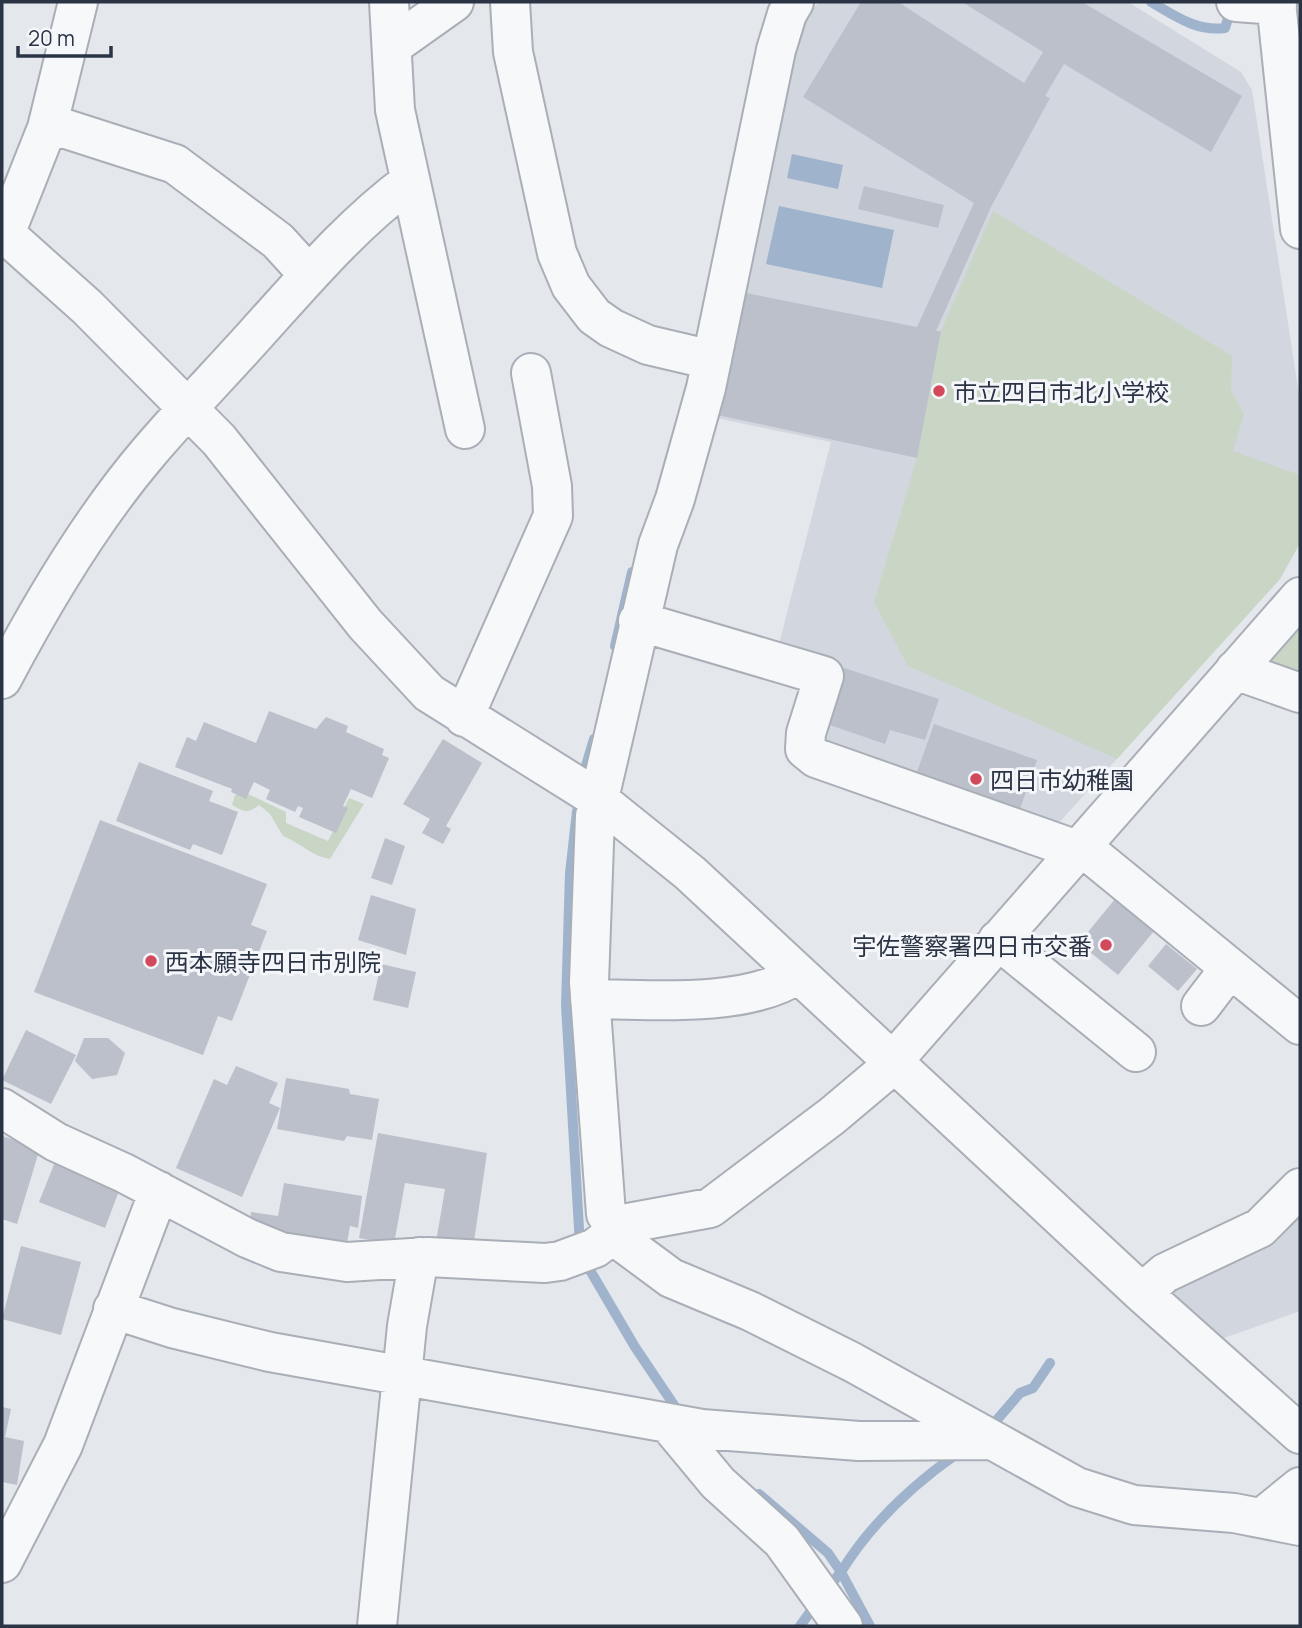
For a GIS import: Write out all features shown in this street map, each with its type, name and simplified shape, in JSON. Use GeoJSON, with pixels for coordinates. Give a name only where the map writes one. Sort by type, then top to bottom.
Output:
{"type":"FeatureCollection","features":[{"type":"Feature","properties":{"kind":"street"},"geometry":{"type":"LineString","coordinates":[[78,2],[47,128],[4,232],[87,307],[189,408],[253,480],[399,663],[429,693],[586,791],[690,873],[1142,1293],[1300,1434]]}},
{"type":"Feature","properties":{"kind":"street"},"geometry":{"type":"LineString","coordinates":[[389,2],[395,110],[465,429]]}},
{"type":"Feature","properties":{"kind":"street"},"geometry":{"type":"LineString","coordinates":[[391,46],[454,2]]}},
{"type":"Feature","properties":{"kind":"street"},"geometry":{"type":"LineString","coordinates":[[510,2],[513,52],[556,253],[571,286],[594,316],[628,337],[712,359]]}},
{"type":"Feature","properties":{"kind":"street"},"geometry":{"type":"LineString","coordinates":[[794,2],[787,14],[776,50],[694,434],[658,545],[638,621],[586,791],[591,877],[590,999],[605,1205],[615,1234],[647,1263],[671,1278],[750,1311],[852,1362],[1077,1486],[1116,1501],[1263,1517],[1300,1526]]}},
{"type":"Feature","properties":{"kind":"street"},"geometry":{"type":"LineString","coordinates":[[1236,2],[1277,3],[1300,229]]}},
{"type":"Feature","properties":{"kind":"street"},"geometry":{"type":"LineString","coordinates":[[47,128],[66,129],[174,164],[278,241],[309,275]]}},
{"type":"Feature","properties":{"kind":"street"},"geometry":{"type":"LineString","coordinates":[[2,679],[33,622],[102,515],[149,452],[309,275],[380,204],[409,182]]}},
{"type":"Feature","properties":{"kind":"street"},"geometry":{"type":"LineString","coordinates":[[464,717],[553,516],[552,486],[531,373]]}},
{"type":"Feature","properties":{"kind":"street"},"geometry":{"type":"LineString","coordinates":[[2,1108],[56,1142],[159,1191],[247,1238],[281,1252],[347,1262],[419,1257],[522,1263],[560,1261],[595,1248],[628,1223],[693,1213],[717,1203],[870,1087],[1300,597]]}},
{"type":"Feature","properties":{"kind":"street"},"geometry":{"type":"LineString","coordinates":[[638,621],[824,676],[805,749],[816,758],[1079,848],[1300,1026]]}},
{"type":"Feature","properties":{"kind":"street"},"geometry":{"type":"LineString","coordinates":[[1234,670],[1300,693]]}},
{"type":"Feature","properties":{"kind":"street"},"geometry":{"type":"LineString","coordinates":[[998,940],[1136,1052]]}},
{"type":"Feature","properties":{"kind":"street"},"geometry":{"type":"LineString","coordinates":[[1201,1006],[1230,968]]}},
{"type":"Feature","properties":{"kind":"street"},"geometry":{"type":"LineString","coordinates":[[590,999],[726,995],[775,986],[798,974]]}},
{"type":"Feature","properties":{"kind":"street"},"geometry":{"type":"LineString","coordinates":[[1142,1293],[1165,1273],[1260,1228],[1300,1188]]}},
{"type":"Feature","properties":{"kind":"street"},"geometry":{"type":"LineString","coordinates":[[2,1563],[15,1514],[63,1444],[159,1191]]}},
{"type":"Feature","properties":{"kind":"street"},"geometry":{"type":"LineString","coordinates":[[377,1626],[402,1375],[419,1257]]}},
{"type":"Feature","properties":{"kind":"street"},"geometry":{"type":"LineString","coordinates":[[113,1309],[172,1328],[244,1346],[669,1424],[811,1439],[991,1440]]}},
{"type":"Feature","properties":{"kind":"street"},"geometry":{"type":"LineString","coordinates":[[669,1424],[718,1483],[782,1541],[844,1626]]}},
{"type":"Feature","properties":{"kind":"street"},"geometry":{"type":"LineString","coordinates":[[1263,1517],[1300,1487]]}},
{"type":"Feature","properties":{"kind":"shaded area"},"geometry":{"type":"Polygon","coordinates":[[[820,2],[1128,2],[1241,72],[1252,90],[1300,401],[1300,543],[1280,579],[1055,827],[817,753],[837,668],[777,652],[831,442],[707,416],[794,25],[820,2]]]}},
{"type":"Feature","properties":{"kind":"shaded area"},"geometry":{"type":"Polygon","coordinates":[[[1300,1208],[1300,1311],[1221,1339],[1160,1285],[1300,1208]]]}},
{"type":"Feature","properties":{"kind":"green space"},"geometry":{"type":"Polygon","coordinates":[[[993,211],[1232,356],[1231,390],[1244,414],[1233,451],[1300,475],[1300,543],[1280,579],[1117,759],[908,666],[874,602],[917,458],[941,331],[993,211]]]}},
{"type":"Feature","properties":{"kind":"green space"},"geometry":{"type":"Polygon","coordinates":[[[1300,618],[1300,687],[1249,668],[1300,618]]]}},
{"type":"Feature","properties":{"kind":"green space"},"geometry":{"type":"Polygon","coordinates":[[[246,793],[286,812],[286,823],[328,841],[349,798],[364,804],[330,859],[317,855],[283,836],[270,814],[259,805],[246,811],[232,805],[235,795],[246,793]]]}},
{"type":"Feature","properties":{"kind":"water"},"geometry":{"type":"Polygon","coordinates":[[[792,154],[843,165],[838,189],[787,178],[792,154]]]}},
{"type":"Feature","properties":{"kind":"water"},"geometry":{"type":"Polygon","coordinates":[[[779,206],[894,230],[882,288],[766,264],[779,206]]]}},
{"type":"Feature","properties":{"kind":"building"},"geometry":{"type":"Polygon","coordinates":[[[861,2],[898,2],[1024,83],[1043,52],[962,2],[1082,2],[1242,96],[1211,152],[1064,64],[1045,96],[1050,98],[991,207],[936,331],[941,331],[917,458],[713,414],[741,292],[917,327],[974,203],[803,97],[861,2]]]}},
{"type":"Feature","properties":{"kind":"building"},"geometry":{"type":"Polygon","coordinates":[[[864,186],[944,205],[938,228],[858,209],[864,186]]]}},
{"type":"Feature","properties":{"kind":"building"},"geometry":{"type":"Polygon","coordinates":[[[838,666],[939,699],[925,740],[890,730],[885,744],[821,722],[838,666]]]}},
{"type":"Feature","properties":{"kind":"building"},"geometry":{"type":"Polygon","coordinates":[[[269,711],[316,729],[326,717],[348,726],[346,732],[384,749],[382,755],[389,758],[372,798],[351,789],[343,806],[348,808],[336,833],[299,817],[303,808],[298,806],[295,812],[266,799],[270,790],[254,782],[246,799],[231,792],[232,789],[175,767],[187,737],[196,741],[204,722],[256,743],[269,711]]]}},
{"type":"Feature","properties":{"kind":"building"},"geometry":{"type":"Polygon","coordinates":[[[934,724],[1037,760],[1020,809],[917,772],[934,724]]]}},
{"type":"Feature","properties":{"kind":"building"},"geometry":{"type":"Polygon","coordinates":[[[443,739],[482,763],[446,826],[451,829],[443,844],[422,833],[430,819],[403,804],[443,739]]]}},
{"type":"Feature","properties":{"kind":"building"},"geometry":{"type":"Polygon","coordinates":[[[139,762],[213,791],[209,801],[238,812],[222,855],[193,844],[190,850],[116,821],[139,762]]]}},
{"type":"Feature","properties":{"kind":"building","name":"西本願寺四日市別院"},"geometry":{"type":"Polygon","coordinates":[[[100,820],[267,884],[251,925],[267,931],[232,1021],[218,1016],[203,1055],[34,992],[100,820]]]}},
{"type":"Feature","properties":{"kind":"building"},"geometry":{"type":"Polygon","coordinates":[[[385,838],[405,846],[392,885],[371,878],[385,838]]]}},
{"type":"Feature","properties":{"kind":"building"},"geometry":{"type":"Polygon","coordinates":[[[371,895],[416,909],[406,955],[358,940],[371,895]]]}},
{"type":"Feature","properties":{"kind":"building"},"geometry":{"type":"Polygon","coordinates":[[[1115,899],[1154,931],[1118,975],[1079,943],[1115,899]]]}},
{"type":"Feature","properties":{"kind":"building"},"geometry":{"type":"Polygon","coordinates":[[[1166,944],[1197,969],[1178,991],[1148,966],[1166,944]]]}},
{"type":"Feature","properties":{"kind":"building"},"geometry":{"type":"Polygon","coordinates":[[[381,964],[416,972],[408,1008],[373,1000],[381,964]]]}},
{"type":"Feature","properties":{"kind":"building"},"geometry":{"type":"Polygon","coordinates":[[[26,1030],[76,1055],[51,1104],[2,1080],[26,1030]]]}},
{"type":"Feature","properties":{"kind":"building"},"geometry":{"type":"Polygon","coordinates":[[[84,1038],[108,1038],[125,1053],[117,1075],[92,1079],[75,1061],[84,1038]]]}},
{"type":"Feature","properties":{"kind":"building"},"geometry":{"type":"Polygon","coordinates":[[[236,1066],[278,1083],[269,1103],[280,1108],[242,1197],[176,1168],[214,1079],[227,1085],[236,1066]]]}},
{"type":"Feature","properties":{"kind":"building"},"geometry":{"type":"Polygon","coordinates":[[[286,1078],[349,1089],[350,1094],[379,1099],[372,1140],[347,1136],[344,1141],[277,1129],[286,1078]]]}},
{"type":"Feature","properties":{"kind":"building"},"geometry":{"type":"Polygon","coordinates":[[[378,1133],[487,1153],[473,1248],[436,1242],[445,1189],[405,1183],[394,1244],[359,1238],[378,1133]]]}},
{"type":"Feature","properties":{"kind":"building"},"geometry":{"type":"Polygon","coordinates":[[[2,1136],[40,1148],[17,1224],[2,1219],[2,1136]]]}},
{"type":"Feature","properties":{"kind":"building"},"geometry":{"type":"Polygon","coordinates":[[[57,1157],[122,1183],[105,1228],[39,1202],[57,1157]]]}},
{"type":"Feature","properties":{"kind":"building"},"geometry":{"type":"Polygon","coordinates":[[[284,1183],[362,1196],[358,1228],[350,1226],[346,1249],[250,1225],[251,1212],[278,1216],[284,1183]]]}},
{"type":"Feature","properties":{"kind":"building"},"geometry":{"type":"Polygon","coordinates":[[[21,1246],[81,1262],[61,1335],[2,1319],[21,1246]]]}},
{"type":"Feature","properties":{"kind":"building"},"geometry":{"type":"Polygon","coordinates":[[[2,1407],[11,1409],[5,1437],[24,1441],[17,1485],[2,1482],[2,1407]]]}},
{"type":"Feature","properties":{"kind":"waterway"},"geometry":{"type":"LineString","coordinates":[[1151,2],[1186,22],[1215,29],[1225,28],[1231,9]]}},
{"type":"Feature","properties":{"kind":"waterway"},"geometry":{"type":"LineString","coordinates":[[615,646],[632,572]]}},
{"type":"Feature","properties":{"kind":"waterway"},"geometry":{"type":"LineString","coordinates":[[582,779],[594,739]]}},
{"type":"Feature","properties":{"kind":"waterway"},"geometry":{"type":"LineString","coordinates":[[577,811],[570,873],[566,1005],[580,1246]]}},
{"type":"Feature","properties":{"kind":"waterway"},"geometry":{"type":"LineString","coordinates":[[584,1260],[635,1347],[680,1414]]}},
{"type":"Feature","properties":{"kind":"waterway"},"geometry":{"type":"LineString","coordinates":[[989,1429],[1020,1393],[1033,1388],[1050,1363]]}},
{"type":"Feature","properties":{"kind":"waterway"},"geometry":{"type":"LineString","coordinates":[[870,1626],[841,1572],[865,1537],[893,1507],[958,1453]]}},
{"type":"Feature","properties":{"kind":"waterway"},"geometry":{"type":"LineString","coordinates":[[759,1494],[828,1553],[841,1572],[827,1589]]}},
{"type":"Feature","properties":{"kind":"waterway"},"geometry":{"type":"LineString","coordinates":[[800,1626],[816,1604]]}},
{"type":"Feature","properties":{"kind":"place","name":"市立四日市北小学校"},"geometry":{"type":"Point","coordinates":[939,391]}},
{"type":"Feature","properties":{"kind":"place","name":"四日市幼稚園"},"geometry":{"type":"Point","coordinates":[976,779]}},
{"type":"Feature","properties":{"kind":"place","name":"宇佐警察署四日市交番"},"geometry":{"type":"Point","coordinates":[1106,945]}},
{"type":"Feature","properties":{"kind":"place","name":"西本願寺四日市別院"},"geometry":{"type":"Point","coordinates":[151,961]}}]}
